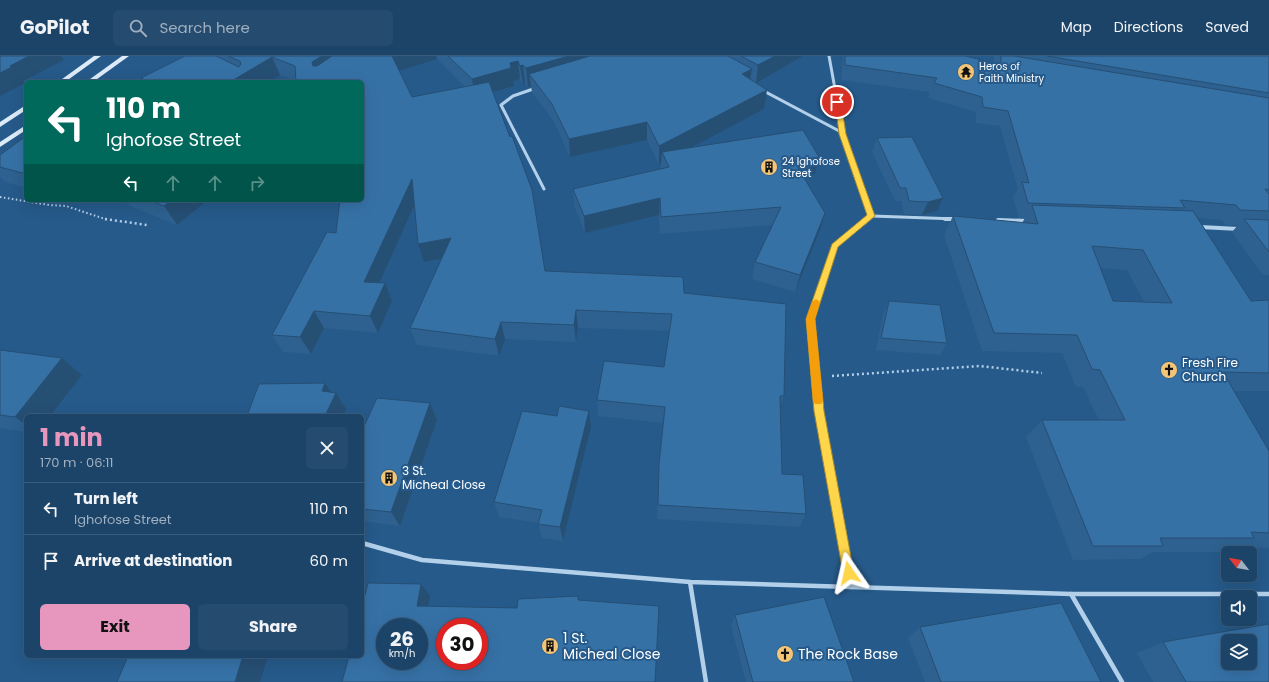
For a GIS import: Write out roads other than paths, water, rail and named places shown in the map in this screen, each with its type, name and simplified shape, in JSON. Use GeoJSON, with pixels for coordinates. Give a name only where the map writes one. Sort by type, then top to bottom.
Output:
{"type":"FeatureCollection","features":[{"type":"Feature","properties":{"kind":"main road"},"geometry":{"type":"LineString","coordinates":[[64,80],[98,56]]}},
{"type":"Feature","properties":{"kind":"main road"},"geometry":{"type":"LineString","coordinates":[[92,80],[126,56]]}},
{"type":"Feature","properties":{"kind":"main road"},"geometry":{"type":"LineString","coordinates":[[0,125],[24,108]]}},
{"type":"Feature","properties":{"kind":"main road"},"geometry":{"type":"LineString","coordinates":[[0,145],[24,127]]}},
{"type":"Feature","properties":{"kind":"street"},"geometry":{"type":"LineString","coordinates":[[829,56],[843,134],[872,216]]}},
{"type":"Feature","properties":{"kind":"street"},"geometry":{"type":"LineString","coordinates":[[538,87],[517,93],[501,105],[544,189]]}},
{"type":"Feature","properties":{"kind":"street"},"geometry":{"type":"LineString","coordinates":[[760,89],[843,134]]}},
{"type":"Feature","properties":{"kind":"street"},"geometry":{"type":"LineString","coordinates":[[852,587],[819,411],[810,319],[835,246],[872,216],[959,219]]}},
{"type":"Feature","properties":{"kind":"street"},"geometry":{"type":"LineString","coordinates":[[991,220],[1030,222]]}},
{"type":"Feature","properties":{"kind":"street"},"geometry":{"type":"LineString","coordinates":[[1198,227],[1245,229]]}},
{"type":"Feature","properties":{"kind":"street"},"geometry":{"type":"LineString","coordinates":[[364,544],[422,560],[690,582],[1071,594],[1269,594]]}},
{"type":"Feature","properties":{"kind":"street"},"geometry":{"type":"LineString","coordinates":[[690,582],[706,682]]}},
{"type":"Feature","properties":{"kind":"street"},"geometry":{"type":"LineString","coordinates":[[1071,594],[1122,682]]}},
{"type":"Feature","properties":{"kind":"place","name":"Heros of Faith Ministry"},"geometry":{"type":"Point","coordinates":[966,72]}},
{"type":"Feature","properties":{"kind":"place","name":"24 Ighofose Street"},"geometry":{"type":"Point","coordinates":[769,167]}},
{"type":"Feature","properties":{"kind":"place","name":"Fresh Fire Church"},"geometry":{"type":"Point","coordinates":[1169,370]}},
{"type":"Feature","properties":{"kind":"place","name":"3 St. Micheal Close"},"geometry":{"type":"Point","coordinates":[389,478]}},
{"type":"Feature","properties":{"kind":"place","name":"1 St. Micheal Close"},"geometry":{"type":"Point","coordinates":[550,646]}},
{"type":"Feature","properties":{"kind":"place","name":"The Rock Base"},"geometry":{"type":"Point","coordinates":[785,654]}}]}
